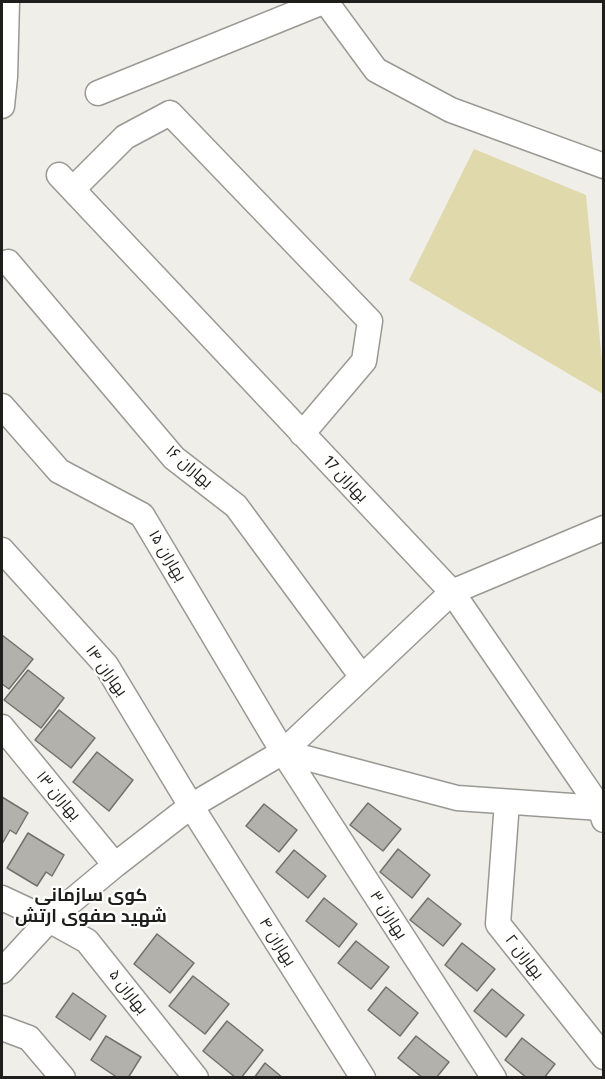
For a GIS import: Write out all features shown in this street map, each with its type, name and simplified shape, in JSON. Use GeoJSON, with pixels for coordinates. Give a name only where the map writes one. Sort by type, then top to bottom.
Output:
{"type":"FeatureCollection","features":[{"type":"Feature","properties":{"kind":"street"},"geometry":{"type":"LineString","coordinates":[[2,106],[7,2]]}},
{"type":"Feature","properties":{"kind":"street"},"geometry":{"type":"LineString","coordinates":[[98,93],[325,2],[376,70],[452,110],[603,166]]}},
{"type":"Feature","properties":{"kind":"street","name":"بهاران 17"},"geometry":{"type":"LineString","coordinates":[[302,434],[364,361],[370,321],[170,113],[125,137],[66,182],[302,434],[452,592],[602,811]]}},
{"type":"Feature","properties":{"kind":"street","name":"بهاران ۱۶"},"geometry":{"type":"LineString","coordinates":[[9,262],[174,458],[236,506],[362,677]]}},
{"type":"Feature","properties":{"kind":"street","name":"بهاران ۱۵"},"geometry":{"type":"LineString","coordinates":[[2,406],[59,471],[142,515],[283,752]]}},
{"type":"Feature","properties":{"kind":"street"},"geometry":{"type":"LineString","coordinates":[[2,971],[49,920],[115,865],[192,806],[283,752],[452,592],[603,528]]}},
{"type":"Feature","properties":{"kind":"street","name":"بهاران ۱۴"},"geometry":{"type":"LineString","coordinates":[[2,550],[106,665],[192,806]]}},
{"type":"Feature","properties":{"kind":"street","name":"بهاران ۱۳"},"geometry":{"type":"LineString","coordinates":[[2,727],[115,865]]}},
{"type":"Feature","properties":{"kind":"street"},"geometry":{"type":"LineString","coordinates":[[283,752],[457,798],[602,811]]}},
{"type":"Feature","properties":{"kind":"street","name":"بهاران ۳"},"geometry":{"type":"LineString","coordinates":[[283,752],[494,1077]]}},
{"type":"Feature","properties":{"kind":"street","name":"بهاران ۲"},"geometry":{"type":"LineString","coordinates":[[507,802],[498,924],[603,1057]]}},
{"type":"Feature","properties":{"kind":"street","name":"بهاران ۴"},"geometry":{"type":"LineString","coordinates":[[192,806],[363,1077]]}},
{"type":"Feature","properties":{"kind":"street","name":"بهاران ۵"},"geometry":{"type":"LineString","coordinates":[[2,898],[87,941],[196,1077]]}},
{"type":"Feature","properties":{"kind":"street"},"geometry":{"type":"LineString","coordinates":[[2,1028],[29,1038],[63,1077]]}},
{"type":"Feature","properties":{"kind":"shaded area"},"geometry":{"type":"Polygon","coordinates":[[[474,149],[586,195],[603,372],[603,394],[409,280],[474,149]]]}},
{"type":"Feature","properties":{"kind":"building"},"geometry":{"type":"Polygon","coordinates":[[[2,635],[33,659],[9,689],[2,684],[2,635]]]}},
{"type":"Feature","properties":{"kind":"building"},"geometry":{"type":"Polygon","coordinates":[[[28,670],[64,698],[41,728],[4,700],[28,670]]]}},
{"type":"Feature","properties":{"kind":"building"},"geometry":{"type":"Polygon","coordinates":[[[59,710],[95,738],[71,768],[35,740],[59,710]]]}},
{"type":"Feature","properties":{"kind":"building"},"geometry":{"type":"Polygon","coordinates":[[[97,752],[133,780],[109,811],[73,782],[97,752]]]}},
{"type":"Feature","properties":{"kind":"building"},"geometry":{"type":"Polygon","coordinates":[[[2,797],[28,813],[16,834],[10,830],[2,844],[2,797]]]}},
{"type":"Feature","properties":{"kind":"building"},"geometry":{"type":"Polygon","coordinates":[[[368,803],[401,829],[383,851],[350,825],[368,803]]]}},
{"type":"Feature","properties":{"kind":"building"},"geometry":{"type":"Polygon","coordinates":[[[264,804],[297,830],[279,852],[246,826],[264,804]]]}},
{"type":"Feature","properties":{"kind":"building"},"geometry":{"type":"Polygon","coordinates":[[[28,833],[64,855],[52,876],[46,872],[37,886],[7,868],[28,833]]]}},
{"type":"Feature","properties":{"kind":"building"},"geometry":{"type":"Polygon","coordinates":[[[398,849],[430,875],[412,898],[380,872],[398,849]]]}},
{"type":"Feature","properties":{"kind":"building"},"geometry":{"type":"Polygon","coordinates":[[[294,850],[326,876],[308,898],[276,872],[294,850]]]}},
{"type":"Feature","properties":{"kind":"building"},"geometry":{"type":"Polygon","coordinates":[[[324,898],[357,924],[339,947],[306,921],[324,898]]]}},
{"type":"Feature","properties":{"kind":"building"},"geometry":{"type":"Polygon","coordinates":[[[428,898],[461,924],[443,946],[410,920],[428,898]]]}},
{"type":"Feature","properties":{"kind":"building"},"geometry":{"type":"Polygon","coordinates":[[[157,934],[194,963],[170,993],[134,964],[157,934]]]}},
{"type":"Feature","properties":{"kind":"building"},"geometry":{"type":"Polygon","coordinates":[[[356,941],[389,967],[371,989],[338,963],[356,941]]]}},
{"type":"Feature","properties":{"kind":"building"},"geometry":{"type":"Polygon","coordinates":[[[462,943],[495,969],[477,991],[445,965],[462,943]]]}},
{"type":"Feature","properties":{"kind":"building"},"geometry":{"type":"Polygon","coordinates":[[[193,976],[229,1004],[205,1034],[169,1006],[193,976]]]}},
{"type":"Feature","properties":{"kind":"building"},"geometry":{"type":"Polygon","coordinates":[[[386,987],[418,1013],[400,1036],[368,1010],[386,987]]]}},
{"type":"Feature","properties":{"kind":"building"},"geometry":{"type":"Polygon","coordinates":[[[492,989],[524,1015],[506,1037],[474,1011],[492,989]]]}},
{"type":"Feature","properties":{"kind":"building"},"geometry":{"type":"Polygon","coordinates":[[[73,993],[106,1016],[90,1040],[56,1017],[73,993]]]}},
{"type":"Feature","properties":{"kind":"building"},"geometry":{"type":"Polygon","coordinates":[[[227,1021],[263,1050],[241,1078],[236,1078],[203,1051],[227,1021]]]}},
{"type":"Feature","properties":{"kind":"building"},"geometry":{"type":"Polygon","coordinates":[[[106,1036],[141,1057],[128,1078],[118,1078],[91,1060],[106,1036]]]}},
{"type":"Feature","properties":{"kind":"building"},"geometry":{"type":"Polygon","coordinates":[[[416,1036],[449,1062],[436,1078],[423,1078],[398,1058],[416,1036]]]}},
{"type":"Feature","properties":{"kind":"building"},"geometry":{"type":"Polygon","coordinates":[[[522,1038],[555,1064],[544,1078],[527,1078],[505,1060],[522,1038]]]}},
{"type":"Feature","properties":{"kind":"building"},"geometry":{"type":"Polygon","coordinates":[[[265,1063],[283,1078],[254,1078],[265,1063]]]}},
{"type":"Feature","properties":{"kind":"district","name":"کوی سازمانی شهید صفوی ارتش"},"geometry":{"type":"Point","coordinates":[91,906]}}]}
